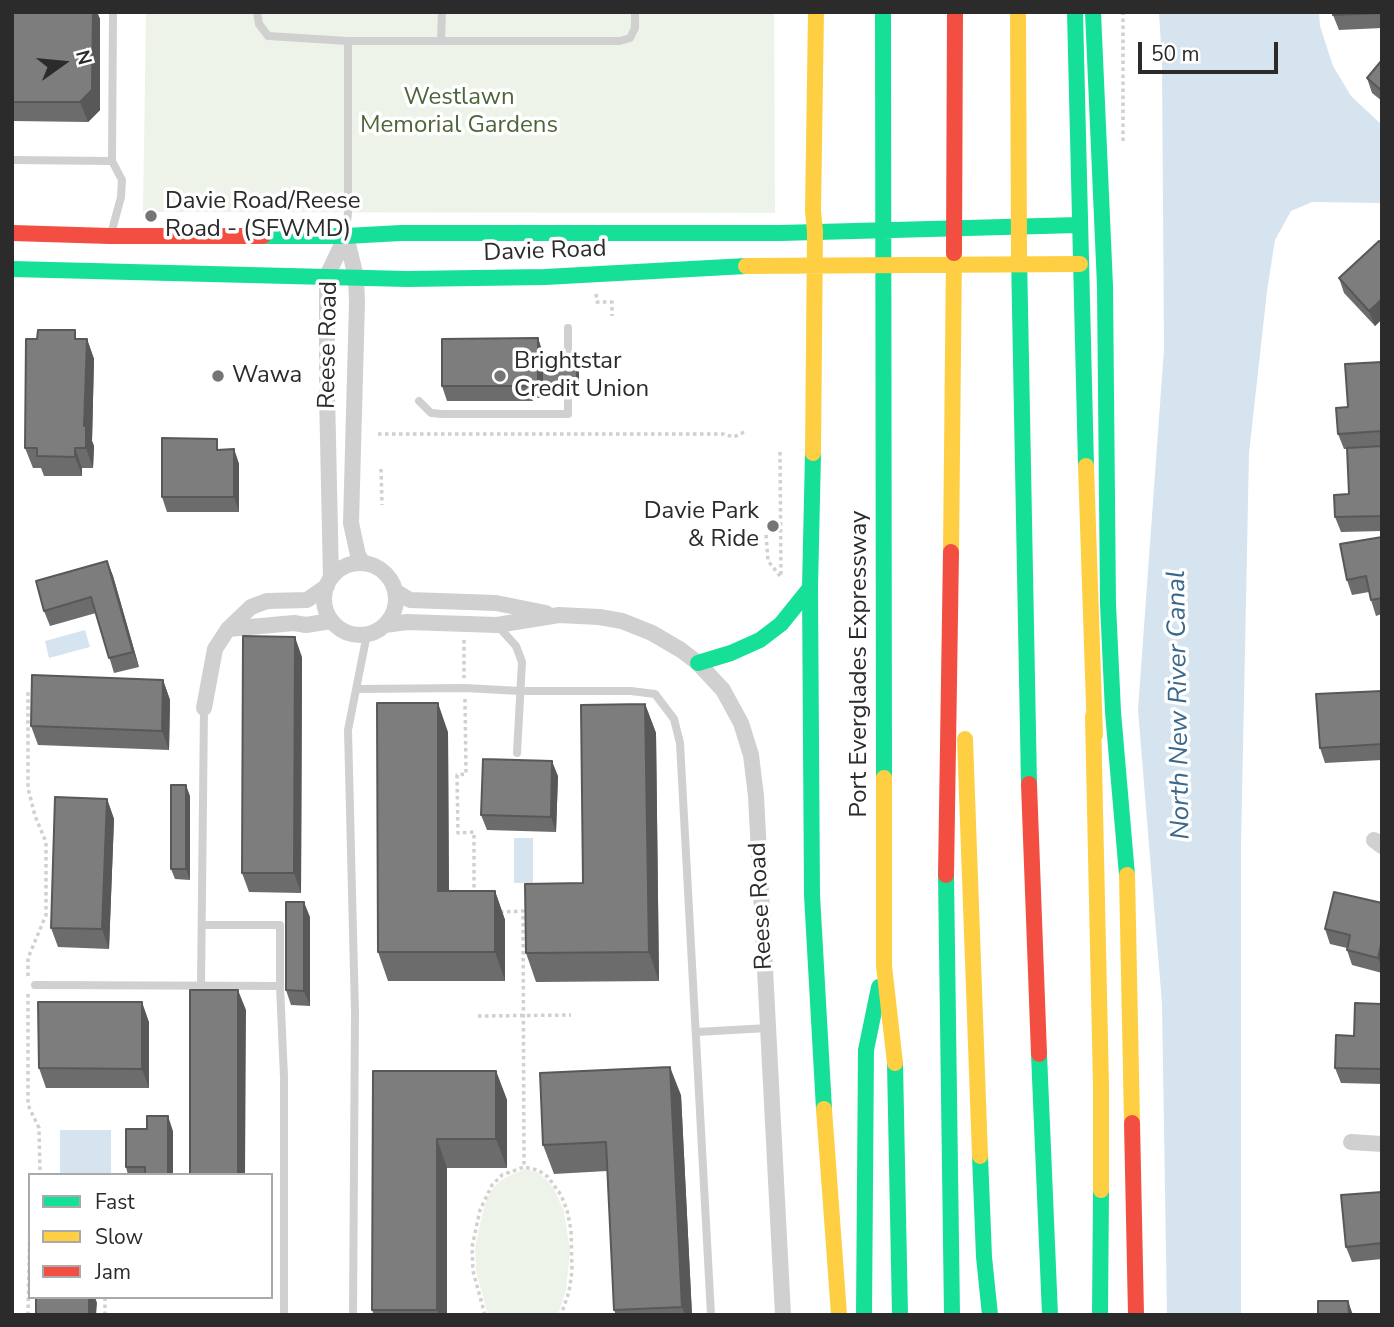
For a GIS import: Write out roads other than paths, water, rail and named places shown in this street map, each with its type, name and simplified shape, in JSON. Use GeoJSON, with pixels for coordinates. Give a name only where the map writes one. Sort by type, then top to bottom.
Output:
{"type":"FeatureCollection","features":[{"type":"Feature","properties":{"kind":"main road"},"geometry":{"type":"LineString","coordinates":[[816,12],[810,588],[812,895],[818,1035],[838,1315]]}},
{"type":"Feature","properties":{"kind":"main road","name":"Port Everglades Expressway"},"geometry":{"type":"LineString","coordinates":[[883,12],[881,204],[884,966],[895,1055],[900,1315]]}},
{"type":"Feature","properties":{"kind":"main road"},"geometry":{"type":"LineString","coordinates":[[952,1315],[944,820],[953,456],[955,12]]}},
{"type":"Feature","properties":{"kind":"main road"},"geometry":{"type":"LineString","coordinates":[[1018,12],[1018,205],[1031,864],[1050,1315]]}},
{"type":"Feature","properties":{"kind":"main road"},"geometry":{"type":"LineString","coordinates":[[1075,12],[1101,1087],[1100,1315]]}},
{"type":"Feature","properties":{"kind":"main road"},"geometry":{"type":"LineString","coordinates":[[1093,12],[1105,286],[1108,604],[1113,712],[1127,877],[1136,1315]]}},
{"type":"Feature","properties":{"kind":"main road","name":"Davie Road"},"geometry":{"type":"LineString","coordinates":[[12,233],[110,236],[346,236],[401,233],[766,233],[1079,225]]}},
{"type":"Feature","properties":{"kind":"main road","name":"Davie Road"},"geometry":{"type":"LineString","coordinates":[[12,269],[356,277],[545,277],[684,267],[1080,264]]}},
{"type":"Feature","properties":{"kind":"main road"},"geometry":{"type":"LineString","coordinates":[[953,456],[985,1257],[990,1315]]}},
{"type":"Feature","properties":{"kind":"main road"},"geometry":{"type":"LineString","coordinates":[[698,663],[731,653],[760,640],[781,624],[810,588]]}},
{"type":"Feature","properties":{"kind":"main road"},"geometry":{"type":"LineString","coordinates":[[1093,716],[1129,1018]]}},
{"type":"Feature","properties":{"kind":"main road"},"geometry":{"type":"LineString","coordinates":[[863,1315],[866,1050],[884,966]]}},
{"type":"Feature","properties":{"kind":"street","name":"Reese Road"},"geometry":{"type":"LineString","coordinates":[[329,582],[327,276],[346,236]]}},
{"type":"Feature","properties":{"kind":"street","name":"Reese Road"},"geometry":{"type":"LineString","coordinates":[[346,236],[356,277],[357,365],[351,523],[358,555],[363,563]]}},
{"type":"Feature","properties":{"kind":"street"},"geometry":{"type":"LineString","coordinates":[[204,708],[215,649],[228,629],[251,607],[267,601],[307,600],[345,566],[363,563],[383,572],[394,591],[394,609],[385,625],[367,634],[347,633],[331,621],[324,604],[329,582]]}},
{"type":"Feature","properties":{"kind":"street","name":"Reese Road"},"geometry":{"type":"LineString","coordinates":[[394,591],[410,600],[496,603],[559,615],[622,621],[652,633],[698,663],[723,690],[741,723],[751,755],[756,796],[783,1315]]}},
{"type":"Feature","properties":{"kind":"street","name":"Reese Road"},"geometry":{"type":"LineString","coordinates":[[385,625],[407,622],[497,625],[559,615]]}},
{"type":"Feature","properties":{"kind":"street"},"geometry":{"type":"LineString","coordinates":[[228,629],[331,621]]}},
{"type":"Feature","properties":{"kind":"street"},"geometry":{"type":"LineString","coordinates":[[1351,1142],[1382,1144]]}},
{"type":"Feature","properties":{"kind":"lane"},"geometry":{"type":"LineString","coordinates":[[110,236],[121,197],[122,180],[112,161],[113,12]]}},
{"type":"Feature","properties":{"kind":"lane"},"geometry":{"type":"LineString","coordinates":[[257,12],[259,24],[268,36],[348,41],[620,41],[630,38],[635,28],[635,12]]}},
{"type":"Feature","properties":{"kind":"lane"},"geometry":{"type":"LineString","coordinates":[[441,41],[442,12]]}},
{"type":"Feature","properties":{"kind":"lane"},"geometry":{"type":"LineString","coordinates":[[346,236],[348,41]]}},
{"type":"Feature","properties":{"kind":"lane"},"geometry":{"type":"LineString","coordinates":[[12,160],[112,161]]}},
{"type":"Feature","properties":{"kind":"lane"},"geometry":{"type":"LineString","coordinates":[[568,328],[568,360]]}},
{"type":"Feature","properties":{"kind":"lane"},"geometry":{"type":"LineString","coordinates":[[419,401],[431,413],[442,414],[568,414],[568,391]]}},
{"type":"Feature","properties":{"kind":"lane"},"geometry":{"type":"LineString","coordinates":[[497,625],[516,646],[522,662],[517,753]]}},
{"type":"Feature","properties":{"kind":"lane"},"geometry":{"type":"LineString","coordinates":[[353,1315],[355,1024],[348,730],[367,634]]}},
{"type":"Feature","properties":{"kind":"lane"},"geometry":{"type":"LineString","coordinates":[[358,689],[631,691],[655,694],[674,719],[680,743],[711,1315]]}},
{"type":"Feature","properties":{"kind":"lane"},"geometry":{"type":"LineString","coordinates":[[201,986],[204,708]]}},
{"type":"Feature","properties":{"kind":"lane"},"geometry":{"type":"LineString","coordinates":[[202,925],[280,925],[284,1077],[284,1315]]}},
{"type":"Feature","properties":{"kind":"lane"},"geometry":{"type":"LineString","coordinates":[[35,985],[280,986]]}},
{"type":"Feature","properties":{"kind":"lane"},"geometry":{"type":"LineString","coordinates":[[697,1032],[768,1028]]}},
{"type":"Feature","properties":{"kind":"water","name":"North New River Canal"},"geometry":{"type":"Polygon","coordinates":[[[1159,12],[1319,12],[1320,26],[1333,66],[1351,96],[1382,125],[1382,203],[1312,202],[1291,211],[1275,240],[1267,291],[1249,453],[1241,845],[1241,1315],[1167,1315],[1162,1004],[1138,710],[1164,349],[1162,62],[1159,12]]]}},
{"type":"Feature","properties":{"kind":"water"},"geometry":{"type":"Polygon","coordinates":[[[85,630],[90,647],[49,658],[45,641],[85,630]]]}},
{"type":"Feature","properties":{"kind":"water"},"geometry":{"type":"Polygon","coordinates":[[[514,838],[533,838],[533,883],[514,883],[514,838]]]}},
{"type":"Feature","properties":{"kind":"water"},"geometry":{"type":"Polygon","coordinates":[[[60,1130],[111,1130],[111,1173],[60,1173],[60,1130]]]}},
{"type":"Feature","properties":{"kind":"place","name":"Davie Road/Reese Road - (SFWMD)"},"geometry":{"type":"Point","coordinates":[151,216]}},
{"type":"Feature","properties":{"kind":"place","name":"Wawa"},"geometry":{"type":"Point","coordinates":[218,376]}},
{"type":"Feature","properties":{"kind":"place","name":"Brightstar Credit Union"},"geometry":{"type":"Point","coordinates":[500,376]}},
{"type":"Feature","properties":{"kind":"place","name":"Davie Park & Ride"},"geometry":{"type":"Point","coordinates":[773,526]}},
{"type":"Feature","properties":{"kind":"park label","name":"Westlawn Memorial Gardens"},"geometry":{"type":"Point","coordinates":[459,112]}}]}
